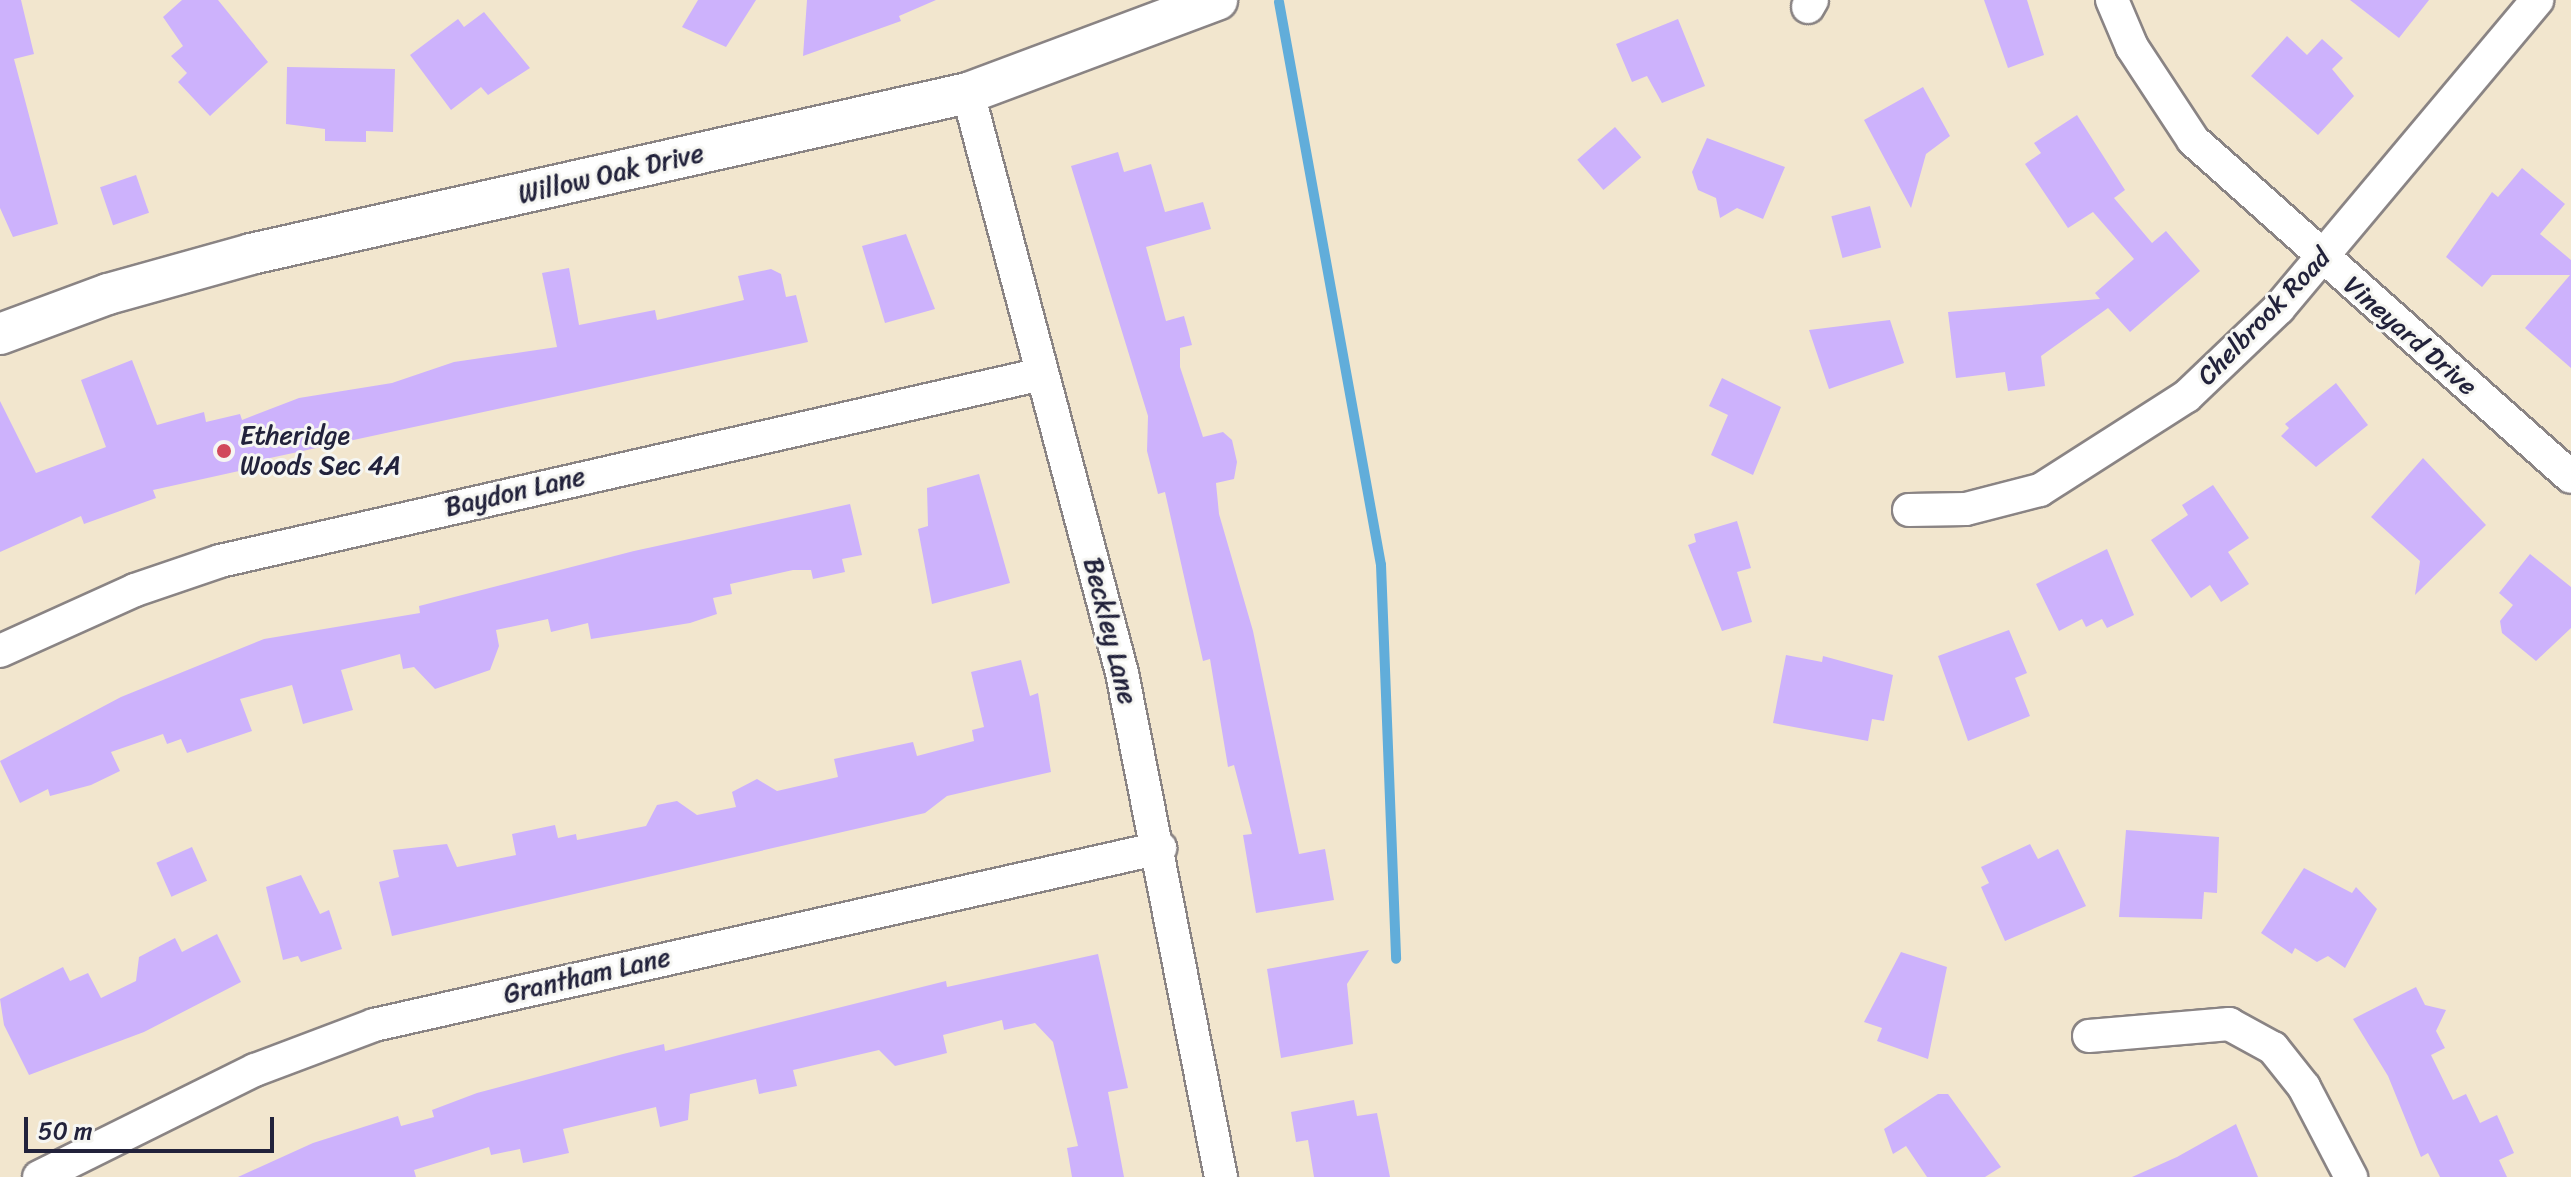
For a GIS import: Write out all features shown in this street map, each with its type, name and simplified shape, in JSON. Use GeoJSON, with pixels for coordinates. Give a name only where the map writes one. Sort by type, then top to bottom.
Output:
{"type":"FeatureCollection","features":[{"type":"Feature","properties":{"kind":"street","name":"Willow Oak Drive"},"geometry":{"type":"LineString","coordinates":[[0,334],[108,294],[251,254],[968,93],[1217,0]]}},
{"type":"Feature","properties":{"kind":"street","name":"Vineyard Drive"},"geometry":{"type":"LineString","coordinates":[[2112,0],[2132,47],[2193,140],[2322,259],[2571,477]]}},
{"type":"Feature","properties":{"kind":"street","name":"Chelbrook Road"},"geometry":{"type":"LineString","coordinates":[[1909,510],[1966,509],[2020,497],[2125,441],[2234,355],[2322,259],[2537,0]]}},
{"type":"Feature","properties":{"kind":"street","name":"Beckley Lane"},"geometry":{"type":"LineString","coordinates":[[968,93],[1042,374],[1160,848],[1221,1177]]}},
{"type":"Feature","properties":{"kind":"street","name":"Baydon Lane"},"geometry":{"type":"LineString","coordinates":[[0,651],[135,590],[220,561],[1042,374]]}},
{"type":"Feature","properties":{"kind":"street","name":"Grantham Lane"},"geometry":{"type":"LineString","coordinates":[[39,1177],[255,1070],[374,1025],[1160,848]]}},
{"type":"Feature","properties":{"kind":"street"},"geometry":{"type":"LineString","coordinates":[[2089,1036],[2229,1024],[2273,1048],[2304,1087],[2351,1177]]}},
{"type":"Feature","properties":{"kind":"building"},"geometry":{"type":"Polygon","coordinates":[[[0,0],[21,0],[34,54],[14,59],[58,224],[13,237],[0,208],[0,0]]]}},
{"type":"Feature","properties":{"kind":"building"},"geometry":{"type":"Polygon","coordinates":[[[182,0],[218,0],[268,62],[210,116],[178,82],[187,73],[171,56],[183,46],[163,17],[182,0]]]}},
{"type":"Feature","properties":{"kind":"building"},"geometry":{"type":"Polygon","coordinates":[[[698,0],[756,0],[726,47],[682,27],[698,0]]]}},
{"type":"Feature","properties":{"kind":"building"},"geometry":{"type":"Polygon","coordinates":[[[807,0],[936,0],[899,16],[901,21],[803,56],[807,0]]]}},
{"type":"Feature","properties":{"kind":"building"},"geometry":{"type":"Polygon","coordinates":[[[1984,0],[2027,0],[2044,55],[2008,68],[1984,0]]]}},
{"type":"Feature","properties":{"kind":"building"},"geometry":{"type":"Polygon","coordinates":[[[2350,0],[2429,0],[2399,38],[2350,0]]]}},
{"type":"Feature","properties":{"kind":"building"},"geometry":{"type":"Polygon","coordinates":[[[484,12],[530,68],[488,95],[481,87],[451,110],[410,55],[458,19],[464,27],[484,12]]]}},
{"type":"Feature","properties":{"kind":"building"},"geometry":{"type":"Polygon","coordinates":[[[1678,19],[1705,86],[1662,103],[1647,76],[1632,82],[1616,44],[1678,19]]]}},
{"type":"Feature","properties":{"kind":"building"},"geometry":{"type":"Polygon","coordinates":[[[2287,36],[2307,55],[2322,39],[2343,58],[2332,69],[2354,96],[2318,135],[2251,76],[2287,36]]]}},
{"type":"Feature","properties":{"kind":"building"},"geometry":{"type":"Polygon","coordinates":[[[287,67],[395,69],[393,132],[366,131],[366,142],[325,141],[325,129],[286,124],[287,67]]]}},
{"type":"Feature","properties":{"kind":"building"},"geometry":{"type":"Polygon","coordinates":[[[1923,87],[1950,136],[1926,154],[1911,208],[1864,120],[1923,87]]]}},
{"type":"Feature","properties":{"kind":"building"},"geometry":{"type":"Polygon","coordinates":[[[2077,115],[2125,190],[2114,198],[2152,243],[2166,231],[2200,271],[2130,332],[2108,308],[2041,356],[2045,386],[2008,391],[2005,372],[1956,378],[1948,312],[2100,299],[2095,293],[2134,259],[2093,212],[2068,228],[2025,164],[2041,153],[2034,143],[2077,115]]]}},
{"type":"Feature","properties":{"kind":"building"},"geometry":{"type":"Polygon","coordinates":[[[1615,127],[1641,157],[1604,190],[1577,160],[1615,127]]]}},
{"type":"Feature","properties":{"kind":"building"},"geometry":{"type":"Polygon","coordinates":[[[1707,138],[1785,167],[1763,219],[1737,208],[1720,218],[1716,198],[1698,190],[1692,172],[1707,138]]]}},
{"type":"Feature","properties":{"kind":"building"},"geometry":{"type":"Polygon","coordinates":[[[1118,152],[1124,172],[1151,164],[1165,212],[1203,202],[1211,229],[1146,247],[1166,321],[1184,316],[1192,345],[1180,348],[1180,367],[1203,437],[1223,432],[1232,440],[1237,462],[1234,479],[1216,483],[1219,514],[1253,631],[1299,854],[1325,849],[1334,900],[1256,913],[1243,835],[1252,834],[1234,765],[1228,767],[1210,659],[1203,661],[1165,492],[1158,494],[1147,451],[1148,416],[1071,166],[1118,152]]]}},
{"type":"Feature","properties":{"kind":"building"},"geometry":{"type":"Polygon","coordinates":[[[2522,168],[2565,204],[2540,234],[2571,260],[2571,368],[2525,328],[2570,275],[2492,275],[2482,287],[2446,257],[2492,192],[2498,197],[2522,168]]]}},
{"type":"Feature","properties":{"kind":"building"},"geometry":{"type":"Polygon","coordinates":[[[136,175],[149,213],[113,225],[100,187],[136,175]]]}},
{"type":"Feature","properties":{"kind":"building"},"geometry":{"type":"Polygon","coordinates":[[[1870,206],[1881,248],[1842,258],[1831,216],[1870,206]]]}},
{"type":"Feature","properties":{"kind":"building"},"geometry":{"type":"Polygon","coordinates":[[[906,234],[935,309],[885,323],[862,246],[906,234]]]}},
{"type":"Feature","properties":{"kind":"building"},"geometry":{"type":"Polygon","coordinates":[[[569,268],[579,325],[655,310],[657,320],[744,300],[738,276],[771,269],[781,274],[786,297],[796,295],[808,342],[270,458],[271,464],[153,490],[156,498],[84,524],[81,516],[0,552],[0,401],[36,473],[106,447],[81,380],[132,360],[157,425],[204,412],[206,422],[240,414],[242,420],[299,398],[392,383],[454,362],[557,347],[542,273],[569,268]]]}},
{"type":"Feature","properties":{"kind":"building"},"geometry":{"type":"Polygon","coordinates":[[[1890,320],[1904,363],[1829,389],[1809,330],[1890,320]]]}},
{"type":"Feature","properties":{"kind":"building"},"geometry":{"type":"Polygon","coordinates":[[[1722,378],[1781,407],[1753,475],[1711,455],[1728,415],[1709,406],[1722,378]]]}},
{"type":"Feature","properties":{"kind":"building"},"geometry":{"type":"Polygon","coordinates":[[[2336,383],[2368,425],[2316,467],[2281,436],[2289,428],[2285,424],[2336,383]]]}},
{"type":"Feature","properties":{"kind":"building"},"geometry":{"type":"Polygon","coordinates":[[[2423,458],[2486,525],[2415,595],[2420,561],[2371,517],[2423,458]]]}},
{"type":"Feature","properties":{"kind":"building"},"geometry":{"type":"Polygon","coordinates":[[[979,474],[1010,583],[932,604],[918,529],[928,526],[927,488],[979,474]]]}},
{"type":"Feature","properties":{"kind":"building"},"geometry":{"type":"Polygon","coordinates":[[[2213,485],[2249,538],[2228,552],[2249,584],[2221,602],[2210,585],[2191,598],[2151,540],[2188,515],[2182,505],[2213,485]]]}},
{"type":"Feature","properties":{"kind":"building"},"geometry":{"type":"Polygon","coordinates":[[[850,504],[862,555],[842,559],[845,572],[813,579],[811,570],[793,570],[730,584],[732,594],[713,598],[717,614],[690,623],[591,639],[588,623],[551,632],[548,619],[496,630],[499,646],[490,670],[435,689],[414,667],[403,669],[400,654],[341,670],[353,710],[303,724],[292,685],[240,699],[252,731],[187,753],[181,739],[167,744],[163,734],[111,752],[120,771],[91,785],[50,796],[48,789],[20,803],[0,761],[121,697],[264,639],[420,613],[419,606],[634,551],[850,504]]]}},
{"type":"Feature","properties":{"kind":"building"},"geometry":{"type":"Polygon","coordinates":[[[1737,521],[1751,568],[1737,572],[1752,622],[1722,631],[1688,545],[1696,542],[1694,534],[1737,521]]]}},
{"type":"Feature","properties":{"kind":"building"},"geometry":{"type":"Polygon","coordinates":[[[2107,549],[2134,615],[2107,628],[2102,619],[2086,627],[2082,619],[2059,631],[2036,584],[2107,549]]]}},
{"type":"Feature","properties":{"kind":"building"},"geometry":{"type":"Polygon","coordinates":[[[2530,554],[2571,587],[2571,628],[2536,661],[2502,633],[2500,621],[2513,605],[2499,593],[2530,554]]]}},
{"type":"Feature","properties":{"kind":"building"},"geometry":{"type":"Polygon","coordinates":[[[2009,630],[2027,673],[2015,678],[2030,716],[1968,741],[1938,656],[2009,630]]]}},
{"type":"Feature","properties":{"kind":"building"},"geometry":{"type":"Polygon","coordinates":[[[1786,655],[1822,662],[1823,656],[1893,675],[1884,721],[1872,719],[1868,741],[1773,723],[1786,655]]]}},
{"type":"Feature","properties":{"kind":"building"},"geometry":{"type":"Polygon","coordinates":[[[1021,660],[1030,696],[1038,693],[1051,772],[947,796],[925,813],[392,936],[379,882],[399,877],[393,850],[447,844],[457,867],[516,855],[512,834],[555,825],[558,838],[576,834],[577,840],[646,826],[657,805],[677,801],[697,815],[736,807],[732,792],[757,779],[777,791],[838,777],[834,759],[913,742],[917,756],[974,741],[972,730],[984,727],[971,672],[1021,660]]]}},
{"type":"Feature","properties":{"kind":"building"},"geometry":{"type":"Polygon","coordinates":[[[2126,830],[2219,837],[2217,893],[2204,892],[2202,919],[2119,917],[2126,830]]]}},
{"type":"Feature","properties":{"kind":"building"},"geometry":{"type":"Polygon","coordinates":[[[2030,844],[2038,859],[2058,849],[2086,906],[2005,941],[1981,887],[1989,883],[1981,867],[2030,844]]]}},
{"type":"Feature","properties":{"kind":"building"},"geometry":{"type":"Polygon","coordinates":[[[192,847],[207,881],[171,897],[156,863],[192,847]]]}},
{"type":"Feature","properties":{"kind":"building"},"geometry":{"type":"Polygon","coordinates":[[[2304,868],[2352,893],[2356,887],[2377,909],[2345,968],[2328,956],[2317,962],[2295,948],[2292,954],[2261,933],[2304,868]]]}},
{"type":"Feature","properties":{"kind":"building"},"geometry":{"type":"Polygon","coordinates":[[[301,875],[320,914],[329,910],[342,949],[301,962],[298,956],[283,960],[266,887],[301,875]]]}},
{"type":"Feature","properties":{"kind":"building"},"geometry":{"type":"Polygon","coordinates":[[[217,934],[241,982],[144,1032],[29,1075],[4,1025],[0,999],[63,967],[70,981],[88,973],[101,998],[136,981],[139,957],[175,938],[182,952],[217,934]]]}},
{"type":"Feature","properties":{"kind":"building"},"geometry":{"type":"Polygon","coordinates":[[[1369,950],[1347,984],[1353,1044],[1281,1058],[1267,969],[1369,950]]]}},
{"type":"Feature","properties":{"kind":"building"},"geometry":{"type":"Polygon","coordinates":[[[1901,952],[1947,967],[1928,1059],[1877,1041],[1882,1028],[1864,1022],[1901,952]]]}},
{"type":"Feature","properties":{"kind":"building"},"geometry":{"type":"Polygon","coordinates":[[[1098,954],[1128,1088],[1108,1092],[1124,1177],[1072,1177],[1067,1148],[1078,1146],[1053,1042],[1035,1023],[1004,1030],[1002,1020],[943,1035],[947,1053],[895,1066],[879,1050],[793,1070],[797,1086],[759,1094],[756,1079],[690,1094],[688,1120],[660,1127],[656,1107],[563,1129],[569,1153],[523,1163],[520,1149],[491,1155],[489,1147],[414,1170],[416,1177],[238,1177],[313,1143],[398,1116],[401,1126],[434,1117],[432,1110],[477,1093],[623,1054],[664,1044],[665,1051],[946,981],[947,987],[1098,954]]]}},
{"type":"Feature","properties":{"kind":"building"},"geometry":{"type":"Polygon","coordinates":[[[2416,987],[2425,1005],[2446,1010],[2436,1031],[2445,1048],[2431,1055],[2453,1100],[2466,1094],[2480,1123],[2497,1115],[2514,1153],[2499,1160],[2507,1177],[2440,1177],[2428,1153],[2421,1157],[2388,1076],[2353,1019],[2416,987]]]}},
{"type":"Feature","properties":{"kind":"building"},"geometry":{"type":"Polygon","coordinates":[[[1938,1094],[1948,1094],[2001,1167],[1985,1177],[1927,1177],[1906,1146],[1893,1154],[1884,1129],[1938,1094]]]}},
{"type":"Feature","properties":{"kind":"building"},"geometry":{"type":"Polygon","coordinates":[[[1354,1100],[1357,1116],[1377,1113],[1390,1177],[1314,1177],[1308,1140],[1296,1142],[1291,1112],[1354,1100]]]}},
{"type":"Feature","properties":{"kind":"building"},"geometry":{"type":"Polygon","coordinates":[[[2236,1124],[2258,1177],[2132,1177],[2177,1157],[2236,1124]]]}},
{"type":"Feature","properties":{"kind":"waterway"},"geometry":{"type":"LineString","coordinates":[[1279,2],[1381,565],[1396,959]]}},
{"type":"Feature","properties":{"kind":"place","name":"Etheridge Woods Sec 4A"},"geometry":{"type":"Point","coordinates":[224,451]}}]}
